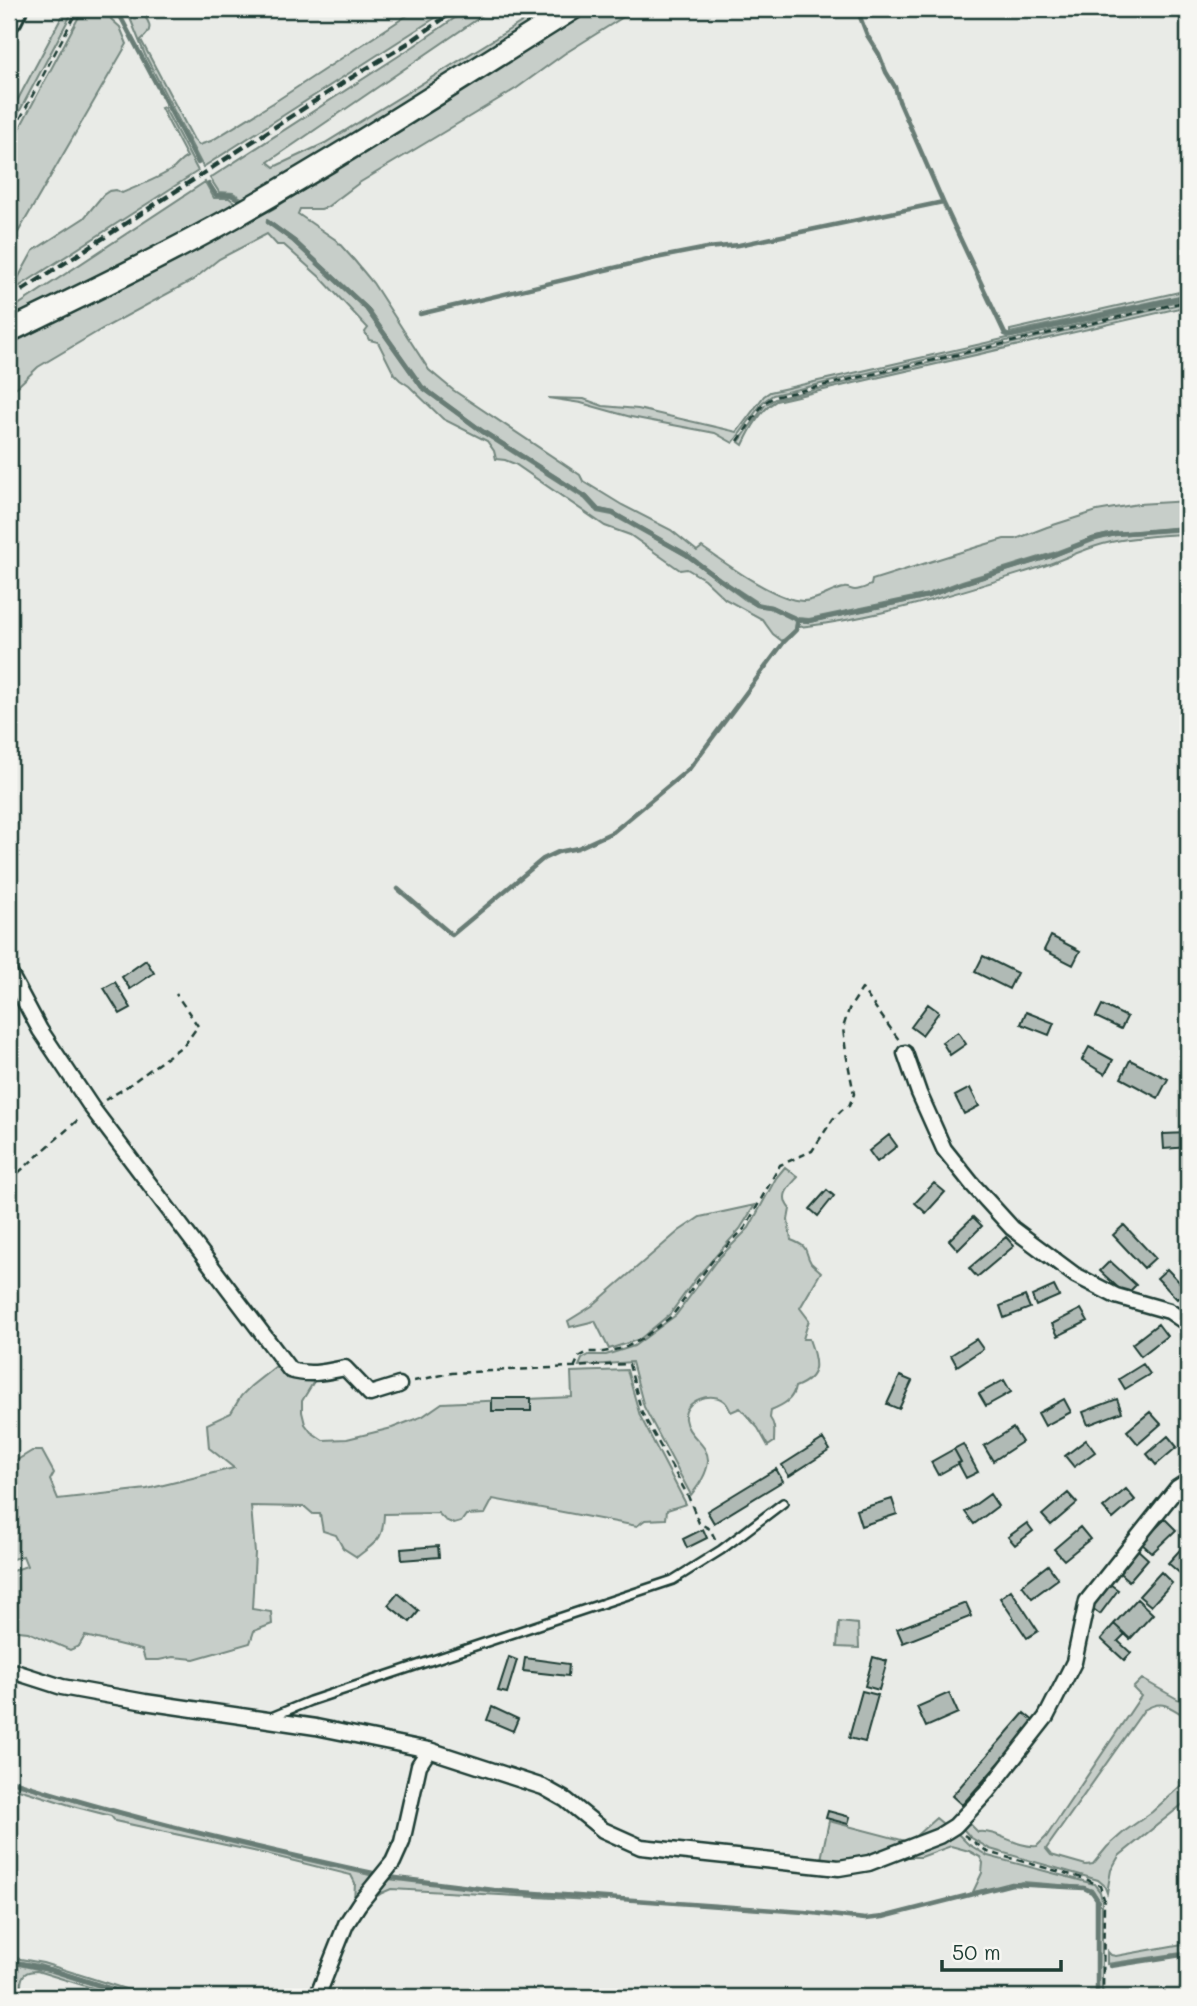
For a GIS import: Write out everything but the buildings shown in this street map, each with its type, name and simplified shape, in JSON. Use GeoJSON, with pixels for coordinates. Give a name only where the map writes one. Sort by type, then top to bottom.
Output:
{"type":"FeatureCollection","features":[{"type":"Feature","properties":{"kind":"highway"},"geometry":{"type":"LineString","coordinates":[[9,19],[15,9]]}},
{"type":"Feature","properties":{"kind":"main road"},"geometry":{"type":"LineString","coordinates":[[9,331],[222,223],[315,169],[572,9]]}},
{"type":"Feature","properties":{"kind":"street"},"geometry":{"type":"LineString","coordinates":[[9,972],[40,1030],[92,1108],[289,1370],[315,1374],[345,1368],[370,1394],[399,1385]]}},
{"type":"Feature","properties":{"kind":"street"},"geometry":{"type":"LineString","coordinates":[[905,1053],[944,1149],[1012,1228],[1075,1275],[1116,1296],[1169,1311],[1188,1324]]}},
{"type":"Feature","properties":{"kind":"street"},"geometry":{"type":"LineString","coordinates":[[9,1670],[62,1687],[316,1727],[429,1750],[543,1787],[566,1800],[603,1830],[641,1847],[839,1868],[869,1863],[939,1836],[955,1826],[988,1792],[1046,1717],[1074,1662],[1087,1601],[1177,1488],[1188,1481]]}},
{"type":"Feature","properties":{"kind":"street"},"geometry":{"type":"LineString","coordinates":[[317,1997],[346,1924],[393,1862],[402,1842],[419,1765],[429,1750]]}},
{"type":"Feature","properties":{"kind":"lane"},"geometry":{"type":"LineString","coordinates":[[265,1719],[310,1701],[673,1580],[722,1550],[783,1503]]}},
{"type":"Feature","properties":{"kind":"path"},"geometry":{"type":"LineString","coordinates":[[9,140],[78,9]]}},
{"type":"Feature","properties":{"kind":"path"},"geometry":{"type":"LineString","coordinates":[[738,441],[764,403],[774,397],[1188,300]]}},
{"type":"Feature","properties":{"kind":"path"},"geometry":{"type":"LineString","coordinates":[[573,1368],[579,1357],[588,1352],[624,1348],[640,1340],[672,1316],[713,1260],[745,1228],[780,1165],[812,1152],[833,1119],[849,1106],[854,1094],[844,1028],[849,1009],[862,989],[888,1023],[905,1053]]}},
{"type":"Feature","properties":{"kind":"path"},"geometry":{"type":"LineString","coordinates":[[9,1181],[92,1108],[125,1088],[185,1044],[198,1026],[176,994]]}},
{"type":"Feature","properties":{"kind":"path"},"geometry":{"type":"LineString","coordinates":[[399,1385],[452,1373],[629,1364],[642,1413],[688,1496],[699,1523],[710,1529],[722,1550]]}},
{"type":"Feature","properties":{"kind":"path"},"geometry":{"type":"LineString","coordinates":[[955,1826],[970,1841],[988,1852],[1086,1879],[1100,1886],[1104,1899],[1103,1997]]}},
{"type":"Feature","properties":{"kind":"shaded area"},"geometry":{"type":"Polygon","coordinates":[[[66,9],[74,9],[9,131],[9,116],[66,9]]]}},
{"type":"Feature","properties":{"kind":"shaded area"},"geometry":{"type":"Polygon","coordinates":[[[83,9],[117,9],[111,19],[120,27],[127,44],[9,248],[9,148],[83,9]]]}},
{"type":"Feature","properties":{"kind":"shaded area"},"geometry":{"type":"Polygon","coordinates":[[[122,9],[145,9],[143,14],[150,28],[141,40],[199,145],[211,141],[273,103],[417,9],[449,9],[203,167],[145,55],[128,13],[122,9]]]}},
{"type":"Feature","properties":{"kind":"shaded area"},"geometry":{"type":"Polygon","coordinates":[[[468,9],[492,9],[268,162],[274,167],[325,143],[543,9],[558,9],[245,200],[233,193],[219,192],[210,178],[468,9]]]}},
{"type":"Feature","properties":{"kind":"shaded area"},"geometry":{"type":"Polygon","coordinates":[[[592,9],[636,9],[564,54],[517,88],[359,183],[327,207],[300,209],[298,214],[336,240],[373,283],[429,370],[453,390],[580,475],[583,481],[671,530],[697,551],[702,547],[751,580],[792,599],[803,601],[839,589],[861,589],[871,585],[872,580],[1004,539],[1016,539],[1097,511],[1138,504],[1188,501],[1188,527],[1114,533],[1092,538],[928,594],[809,619],[798,618],[758,603],[688,554],[613,512],[599,509],[587,496],[483,430],[423,386],[367,307],[295,240],[267,220],[267,223],[293,242],[365,309],[421,388],[482,433],[585,499],[597,512],[612,515],[686,556],[744,599],[796,621],[795,630],[782,641],[762,619],[725,599],[704,579],[687,569],[680,570],[630,535],[605,526],[515,464],[496,459],[487,441],[443,419],[400,380],[394,374],[378,342],[369,340],[365,332],[368,328],[321,278],[284,245],[277,245],[267,234],[219,259],[193,280],[38,367],[9,392],[9,345],[273,209],[592,9]]]}},
{"type":"Feature","properties":{"kind":"shaded area"},"geometry":{"type":"Polygon","coordinates":[[[164,107],[198,171],[9,293],[9,286],[17,280],[33,251],[84,218],[103,195],[116,190],[122,193],[149,182],[187,157],[161,108],[164,107]]]}},
{"type":"Feature","properties":{"kind":"shaded area"},"geometry":{"type":"Polygon","coordinates":[[[205,182],[214,198],[229,198],[239,206],[9,321],[9,311],[205,182]]]}},
{"type":"Feature","properties":{"kind":"shaded area"},"geometry":{"type":"Polygon","coordinates":[[[1188,290],[1188,294],[1010,333],[1010,330],[1188,290]]]}},
{"type":"Feature","properties":{"kind":"shaded area"},"geometry":{"type":"Polygon","coordinates":[[[1188,297],[773,395],[763,402],[733,443],[715,433],[548,398],[584,399],[603,406],[638,409],[737,432],[770,392],[1188,297]]]}},
{"type":"Feature","properties":{"kind":"shaded area"},"geometry":{"type":"Polygon","coordinates":[[[1188,302],[1188,306],[776,401],[761,414],[743,445],[739,442],[765,405],[775,399],[1188,302]]]}},
{"type":"Feature","properties":{"kind":"shaded area"},"geometry":{"type":"Polygon","coordinates":[[[1188,530],[1188,534],[1103,544],[1038,568],[920,603],[799,627],[799,621],[809,622],[929,597],[1115,535],[1188,530]]]}},
{"type":"Feature","properties":{"kind":"shaded area"},"geometry":{"type":"Polygon","coordinates":[[[785,1167],[798,1177],[785,1196],[790,1209],[788,1220],[791,1240],[804,1247],[811,1263],[821,1272],[800,1308],[809,1320],[803,1339],[809,1339],[815,1367],[810,1378],[795,1387],[790,1399],[771,1410],[774,1442],[768,1446],[758,1428],[740,1408],[731,1412],[725,1402],[713,1397],[700,1399],[689,1407],[685,1419],[687,1425],[705,1450],[708,1461],[700,1483],[691,1495],[644,1407],[632,1362],[579,1366],[582,1359],[589,1355],[606,1355],[634,1346],[676,1315],[716,1261],[749,1228],[776,1178],[785,1167]]]}},
{"type":"Feature","properties":{"kind":"shaded area"},"geometry":{"type":"Polygon","coordinates":[[[755,1205],[740,1229],[697,1277],[670,1314],[640,1339],[609,1349],[595,1321],[570,1327],[568,1321],[592,1306],[679,1231],[700,1217],[755,1205]]]}},
{"type":"Feature","properties":{"kind":"shaded area"},"geometry":{"type":"Polygon","coordinates":[[[280,1363],[316,1378],[302,1401],[302,1412],[305,1424],[311,1432],[323,1440],[347,1439],[392,1428],[423,1416],[442,1403],[572,1397],[571,1372],[627,1370],[640,1416],[686,1504],[667,1510],[666,1519],[645,1520],[637,1526],[493,1499],[485,1514],[466,1515],[461,1522],[454,1524],[438,1513],[384,1514],[378,1540],[357,1557],[343,1548],[336,1535],[323,1531],[320,1514],[313,1514],[305,1507],[251,1506],[255,1553],[252,1609],[271,1612],[272,1624],[254,1631],[250,1643],[194,1659],[173,1657],[145,1660],[142,1650],[85,1636],[79,1646],[70,1650],[28,1632],[9,1630],[9,1572],[27,1566],[23,1556],[9,1560],[9,1465],[32,1451],[42,1451],[54,1473],[50,1480],[58,1499],[147,1489],[234,1468],[209,1448],[207,1424],[231,1413],[241,1396],[280,1363]]]}},
{"type":"Feature","properties":{"kind":"shaded area"},"geometry":{"type":"Polygon","coordinates":[[[839,1622],[858,1624],[859,1648],[837,1647],[839,1622]]]}},
{"type":"Feature","properties":{"kind":"shaded area"},"geometry":{"type":"Polygon","coordinates":[[[1142,1679],[1188,1705],[1188,1718],[1162,1705],[1144,1710],[1046,1849],[1051,1855],[1086,1865],[1093,1864],[1107,1847],[1152,1812],[1188,1779],[1188,1800],[1119,1856],[1111,1870],[1107,1893],[1098,1880],[990,1849],[970,1837],[964,1830],[964,1822],[978,1832],[1037,1846],[1046,1837],[1141,1696],[1133,1688],[1142,1679]]]}},
{"type":"Feature","properties":{"kind":"shaded area"},"geometry":{"type":"Polygon","coordinates":[[[9,1781],[145,1821],[374,1876],[354,1902],[355,1883],[351,1875],[115,1821],[111,1816],[9,1786],[9,1781]]]}},
{"type":"Feature","properties":{"kind":"shaded area"},"geometry":{"type":"Polygon","coordinates":[[[936,1818],[948,1828],[869,1861],[820,1864],[829,1821],[909,1842],[936,1818]]]}},
{"type":"Feature","properties":{"kind":"shaded area"},"geometry":{"type":"Polygon","coordinates":[[[956,1832],[968,1844],[988,1856],[1094,1884],[1102,1900],[1102,1997],[1098,1997],[1099,1900],[1093,1890],[1023,1882],[973,1892],[982,1873],[983,1863],[980,1857],[969,1851],[951,1846],[921,1857],[896,1857],[956,1832]]]}},
{"type":"Feature","properties":{"kind":"shaded area"},"geometry":{"type":"Polygon","coordinates":[[[388,1879],[495,1892],[607,1901],[391,1889],[371,1900],[388,1879]]]}},
{"type":"Feature","properties":{"kind":"shaded area"},"geometry":{"type":"Polygon","coordinates":[[[1188,1943],[1188,1952],[1107,1964],[1107,1951],[1116,1956],[1188,1943]]]}},
{"type":"Feature","properties":{"kind":"shaded area"},"geometry":{"type":"Polygon","coordinates":[[[9,1957],[43,1963],[157,1997],[140,1997],[39,1965],[9,1960],[9,1957]]]}},
{"type":"Feature","properties":{"kind":"shaded area"},"geometry":{"type":"Polygon","coordinates":[[[9,1963],[52,1972],[132,1997],[121,1997],[37,1971],[25,1974],[21,1986],[9,1963]]]}},
{"type":"Feature","properties":{"kind":"waterway"},"geometry":{"type":"LineString","coordinates":[[857,9],[867,35],[895,87],[943,202],[1005,334],[1010,336],[1188,296]]}},
{"type":"Feature","properties":{"kind":"waterway"},"geometry":{"type":"LineString","coordinates":[[117,10],[198,163]]}},
{"type":"Feature","properties":{"kind":"waterway"},"geometry":{"type":"LineString","coordinates":[[209,184],[216,195],[231,195],[238,199]]}},
{"type":"Feature","properties":{"kind":"waterway"},"geometry":{"type":"LineString","coordinates":[[420,314],[656,258],[739,245],[943,202]]}},
{"type":"Feature","properties":{"kind":"waterway"},"geometry":{"type":"LineString","coordinates":[[268,222],[294,241],[366,308],[422,387],[482,431],[586,497],[598,510],[613,513],[687,555],[757,605],[771,607],[798,620],[809,621],[928,596],[1054,555],[1093,539],[1115,534],[1188,528]]}},
{"type":"Feature","properties":{"kind":"waterway"},"geometry":{"type":"LineString","coordinates":[[398,889],[452,935],[543,859],[558,852],[578,848],[613,832],[690,768],[784,642],[796,630],[798,620]]}},
{"type":"Feature","properties":{"kind":"waterway"},"geometry":{"type":"LineString","coordinates":[[9,1780],[190,1831],[373,1873]]}},
{"type":"Feature","properties":{"kind":"waterway"},"geometry":{"type":"LineString","coordinates":[[388,1877],[494,1890],[804,1912],[865,1919],[883,1917],[1012,1884],[1084,1888],[1092,1892],[1097,1899],[1097,1997]]}},
{"type":"Feature","properties":{"kind":"waterway"},"geometry":{"type":"LineString","coordinates":[[1111,1966],[1188,1954]]}},
{"type":"Feature","properties":{"kind":"waterway"},"geometry":{"type":"LineString","coordinates":[[9,1961],[52,1970],[136,1997]]}},
{"type":"Feature","properties":{"kind":"waterway"},"geometry":{"type":"LineString","coordinates":[[9,1970],[29,1997]]}},
{"type":"Feature","properties":{"kind":"waterway"},"geometry":{"type":"LineString","coordinates":[[9,1983],[20,1997]]}},
{"type":"Feature","properties":{"kind":"railway"},"geometry":{"type":"LineString","coordinates":[[9,299],[410,42],[457,9]]}}]}
